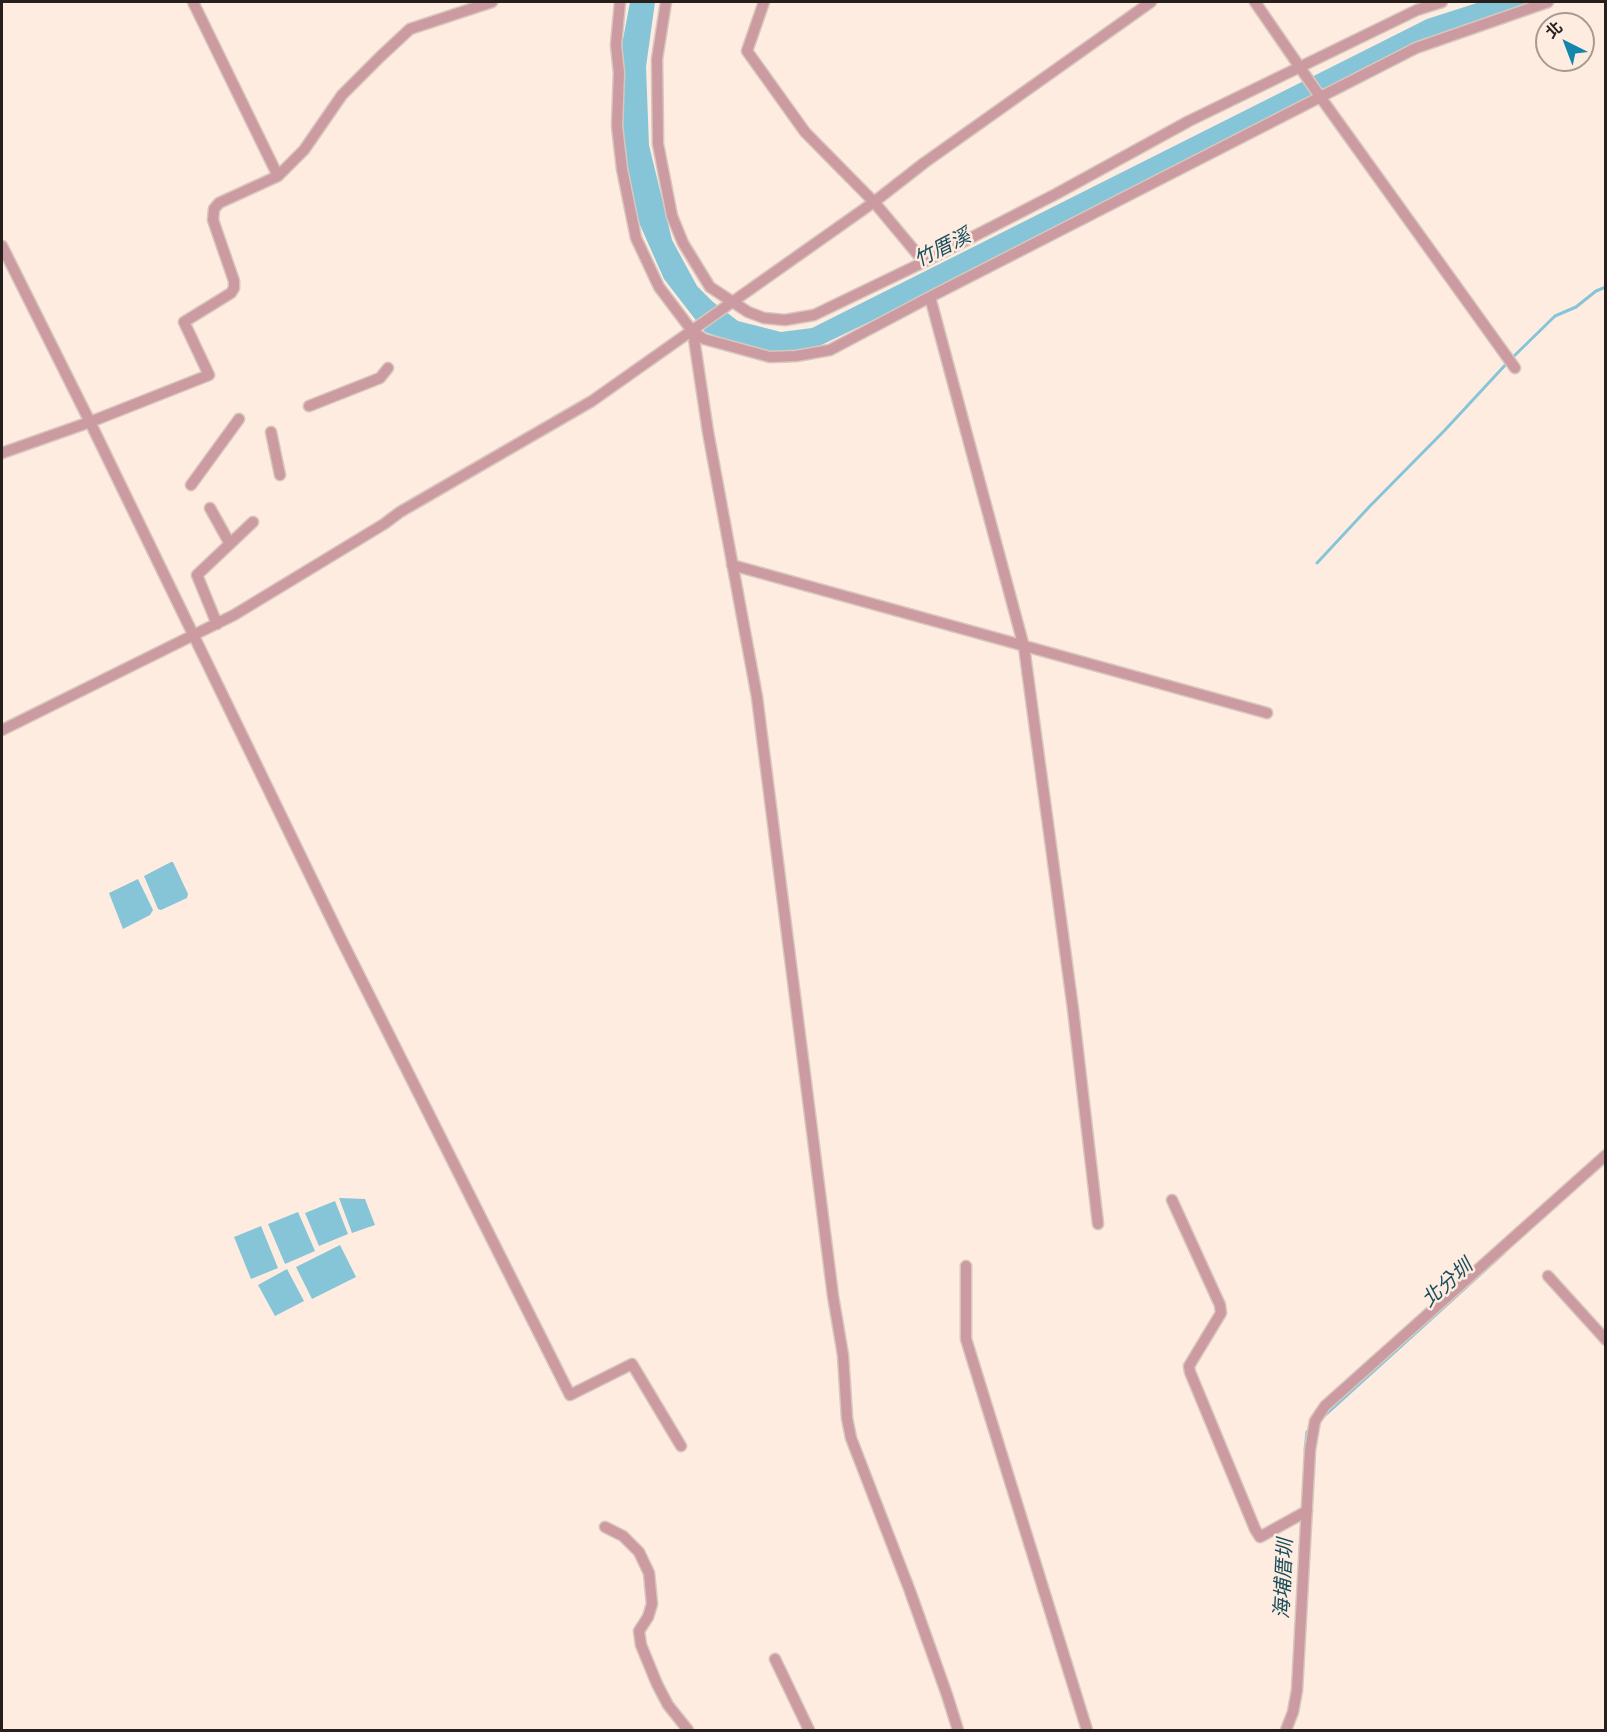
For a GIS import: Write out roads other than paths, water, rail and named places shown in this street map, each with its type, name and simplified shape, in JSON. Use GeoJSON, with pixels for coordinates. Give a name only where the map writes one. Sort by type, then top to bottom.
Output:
{"type":"FeatureCollection","features":[{"type":"Feature","properties":{"kind":"street"},"geometry":{"type":"LineString","coordinates":[[193,2],[278,176]]}},
{"type":"Feature","properties":{"kind":"street"},"geometry":{"type":"LineString","coordinates":[[2,453],[90,422],[209,375],[184,322],[231,293],[234,288],[234,281],[213,220],[214,209],[219,203],[278,176],[304,150],[342,95],[410,29],[492,2]]}},
{"type":"Feature","properties":{"kind":"street"},"geometry":{"type":"LineString","coordinates":[[620,2],[616,45],[619,74],[617,126],[622,169],[636,238],[659,287],[693,332],[704,339],[770,357],[796,356],[830,350],[1416,48],[1548,2]]}},
{"type":"Feature","properties":{"kind":"street"},"geometry":{"type":"LineString","coordinates":[[666,2],[657,58],[658,144],[672,216],[683,243],[710,287],[748,312],[764,318],[785,320],[806,318],[924,262],[1056,194],[1189,121],[1417,10],[1442,2]]}},
{"type":"Feature","properties":{"kind":"street"},"geometry":{"type":"LineString","coordinates":[[764,2],[747,51],[805,132],[874,202],[924,262]]}},
{"type":"Feature","properties":{"kind":"street"},"geometry":{"type":"LineString","coordinates":[[2,730],[217,624],[400,512],[592,401],[733,304],[924,163],[1151,2]]}},
{"type":"Feature","properties":{"kind":"street"},"geometry":{"type":"LineString","coordinates":[[1255,2],[1515,368]]}},
{"type":"Feature","properties":{"kind":"street"},"geometry":{"type":"LineString","coordinates":[[2,246],[341,939],[570,1395],[632,1364],[681,1446]]}},
{"type":"Feature","properties":{"kind":"street"},"geometry":{"type":"LineString","coordinates":[[930,297],[1024,647],[1073,1009],[1098,1224]]}},
{"type":"Feature","properties":{"kind":"street"},"geometry":{"type":"LineString","coordinates":[[693,332],[708,432],[757,697],[833,1296],[843,1355],[847,1418],[851,1438],[948,1695],[958,1731]]}},
{"type":"Feature","properties":{"kind":"street"},"geometry":{"type":"LineString","coordinates":[[309,406],[380,378],[388,368]]}},
{"type":"Feature","properties":{"kind":"street"},"geometry":{"type":"LineString","coordinates":[[190,485],[239,419]]}},
{"type":"Feature","properties":{"kind":"street"},"geometry":{"type":"LineString","coordinates":[[271,432],[280,475]]}},
{"type":"Feature","properties":{"kind":"street"},"geometry":{"type":"LineString","coordinates":[[210,508],[230,544]]}},
{"type":"Feature","properties":{"kind":"street"},"geometry":{"type":"LineString","coordinates":[[217,624],[196,575],[253,522]]}},
{"type":"Feature","properties":{"kind":"street"},"geometry":{"type":"LineString","coordinates":[[732,565],[1267,713]]}},
{"type":"Feature","properties":{"kind":"street"},"geometry":{"type":"LineString","coordinates":[[1286,1731],[1293,1712],[1297,1690],[1310,1450],[1315,1421],[1325,1406],[1425,1319],[1605,1155]]}},
{"type":"Feature","properties":{"kind":"street"},"geometry":{"type":"LineString","coordinates":[[1172,1200],[1220,1305],[1221,1313],[1189,1366],[1190,1372],[1255,1529],[1260,1537],[1307,1511]]}},
{"type":"Feature","properties":{"kind":"street"},"geometry":{"type":"LineString","coordinates":[[1512,1239],[1520,1248]]}},
{"type":"Feature","properties":{"kind":"street"},"geometry":{"type":"LineString","coordinates":[[966,1266],[966,1339],[1087,1731]]}},
{"type":"Feature","properties":{"kind":"street"},"geometry":{"type":"LineString","coordinates":[[1548,1276],[1605,1340]]}},
{"type":"Feature","properties":{"kind":"street"},"geometry":{"type":"LineString","coordinates":[[605,1527],[623,1536],[639,1552],[649,1573],[652,1604],[648,1617],[639,1631],[641,1645],[668,1705],[688,1731]]}},
{"type":"Feature","properties":{"kind":"street"},"geometry":{"type":"LineString","coordinates":[[775,1659],[809,1731]]}},
{"type":"Feature","properties":{"kind":"water"},"geometry":{"type":"Polygon","coordinates":[[[630,2],[655,2],[646,67],[649,145],[672,240],[697,286],[713,302],[738,321],[781,332],[812,328],[1427,19],[1480,2],[1544,2],[1392,60],[1068,226],[811,350],[769,354],[705,332],[664,279],[640,225],[623,158],[620,55],[630,2]]]}},
{"type":"Feature","properties":{"kind":"water"},"geometry":{"type":"Polygon","coordinates":[[[171,862],[188,894],[187,898],[161,910],[158,909],[144,876],[171,862]]]}},
{"type":"Feature","properties":{"kind":"water"},"geometry":{"type":"Polygon","coordinates":[[[138,879],[153,910],[150,915],[123,929],[109,893],[138,879]]]}},
{"type":"Feature","properties":{"kind":"water"},"geometry":{"type":"Polygon","coordinates":[[[339,1198],[365,1199],[375,1225],[352,1233],[339,1198]]]}},
{"type":"Feature","properties":{"kind":"water"},"geometry":{"type":"Polygon","coordinates":[[[335,1201],[348,1234],[319,1246],[305,1213],[335,1201]]]}},
{"type":"Feature","properties":{"kind":"water"},"geometry":{"type":"Polygon","coordinates":[[[298,1212],[315,1251],[285,1264],[268,1224],[298,1212]]]}},
{"type":"Feature","properties":{"kind":"water"},"geometry":{"type":"Polygon","coordinates":[[[261,1226],[278,1268],[251,1279],[234,1237],[261,1226]]]}},
{"type":"Feature","properties":{"kind":"water"},"geometry":{"type":"Polygon","coordinates":[[[340,1245],[356,1277],[312,1299],[296,1267],[340,1245]]]}},
{"type":"Feature","properties":{"kind":"water"},"geometry":{"type":"Polygon","coordinates":[[[287,1269],[304,1301],[275,1316],[258,1285],[287,1269]]]}},
{"type":"Feature","properties":{"kind":"waterway"},"geometry":{"type":"LineString","coordinates":[[1512,358],[1555,316],[1576,307],[1596,291],[1606,287]]}},
{"type":"Feature","properties":{"kind":"waterway"},"geometry":{"type":"LineString","coordinates":[[1317,563],[1508,362]]}},
{"type":"Feature","properties":{"kind":"waterway","name":"北分圳"},"geometry":{"type":"LineString","coordinates":[[1322,1418],[1504,1253]]}},
{"type":"Feature","properties":{"kind":"waterway","name":"海埔厝圳"},"geometry":{"type":"LineString","coordinates":[[1305,1450],[1307,1432],[1311,1428]]}},
{"type":"Feature","properties":{"kind":"water label","name":"竹厝溪"},"geometry":{"type":"Point","coordinates":[943,249]}}]}
